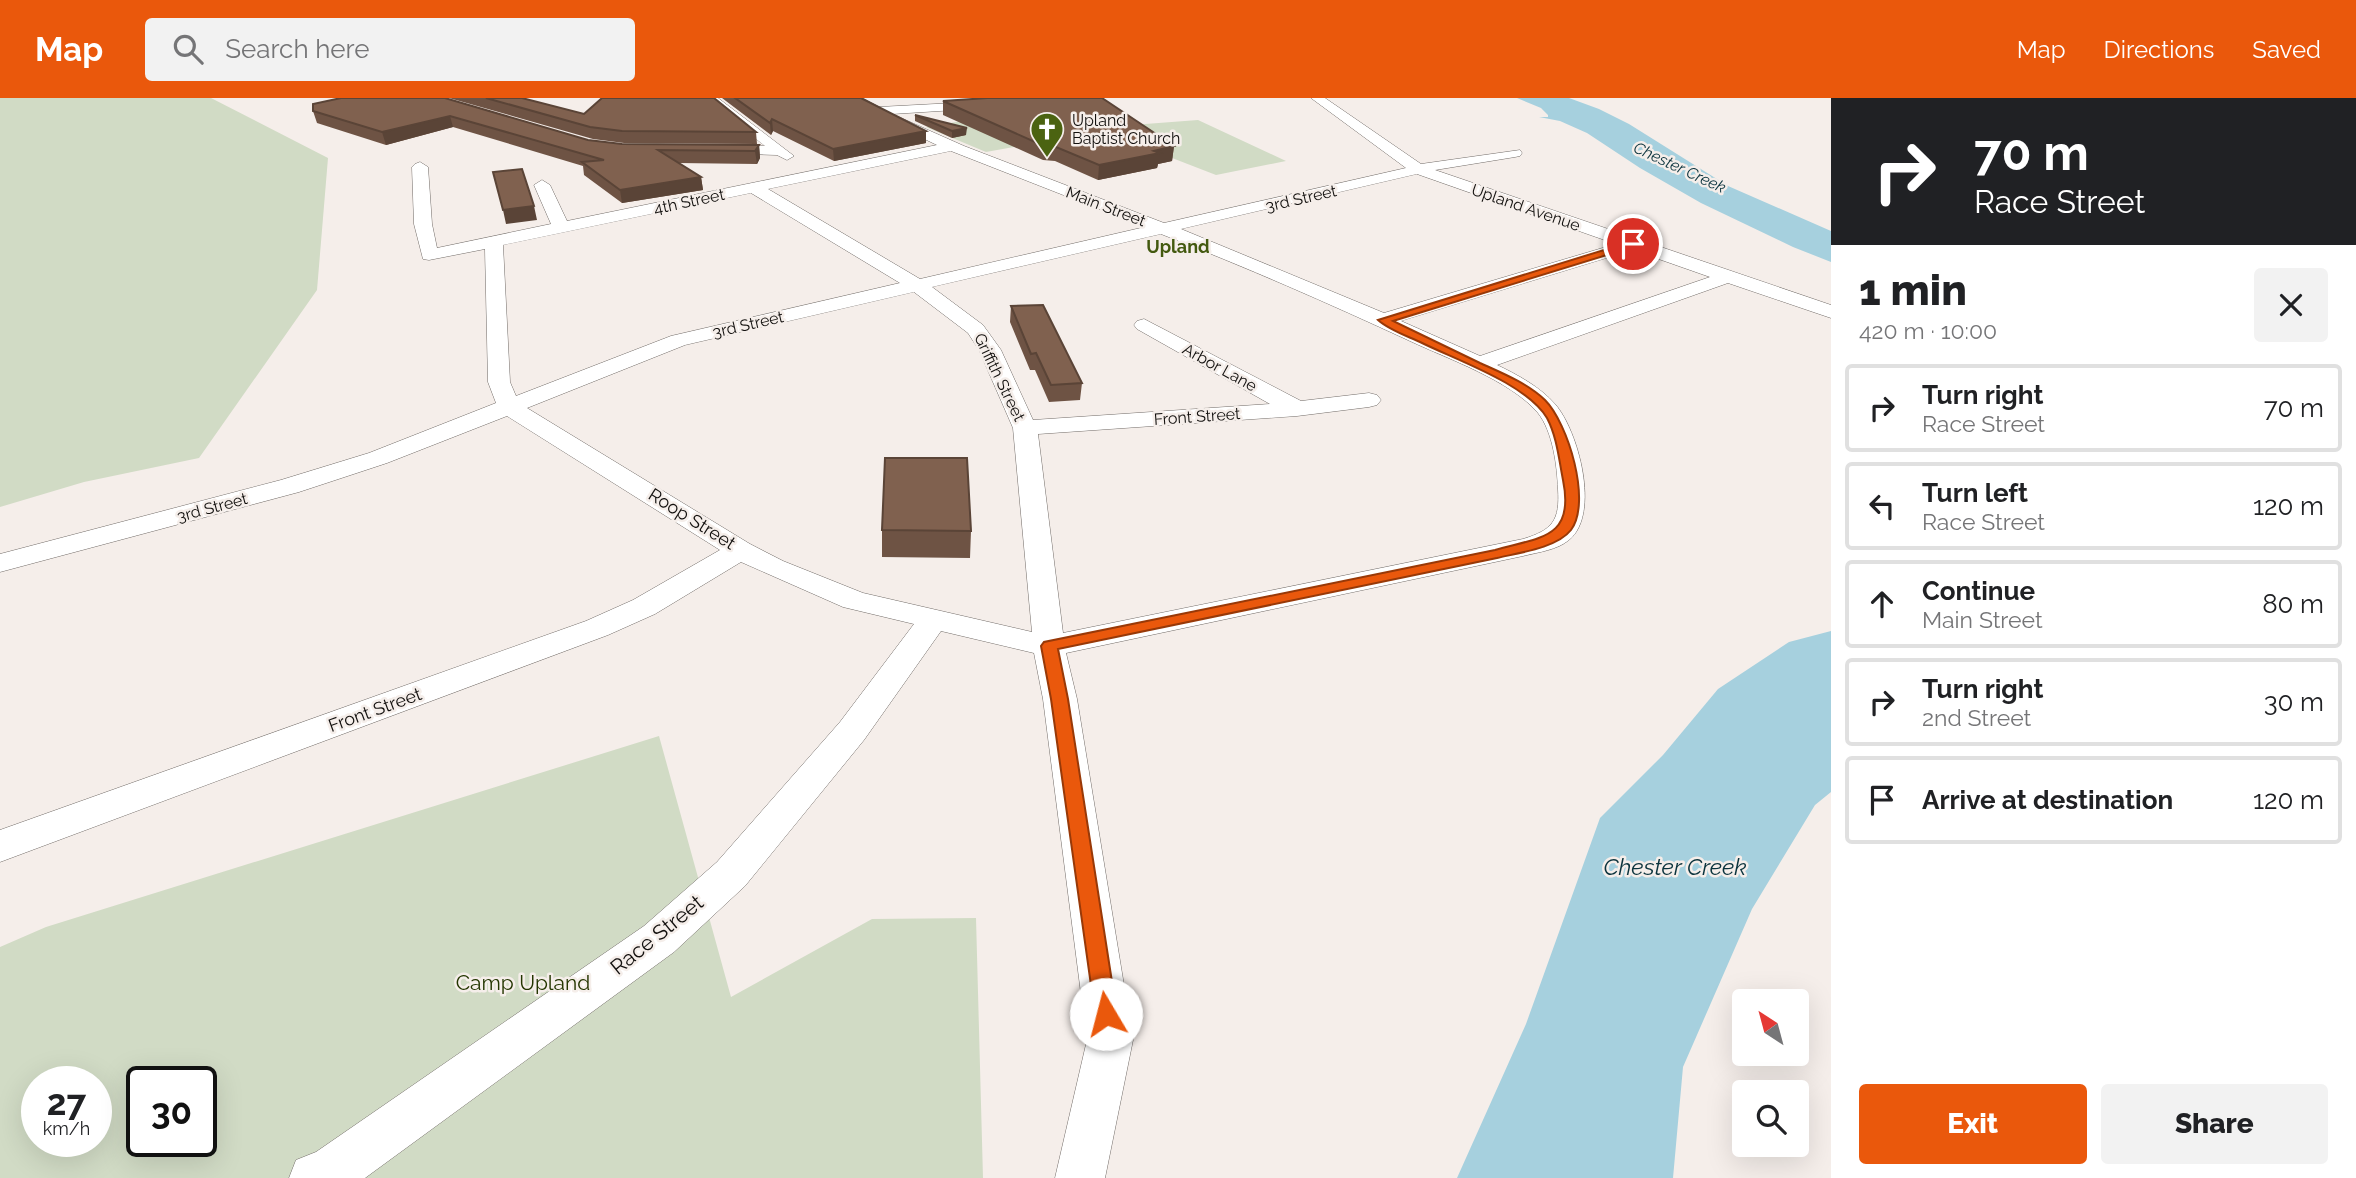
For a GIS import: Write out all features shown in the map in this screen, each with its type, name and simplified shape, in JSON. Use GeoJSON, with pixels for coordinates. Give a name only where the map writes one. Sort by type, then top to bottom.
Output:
{"type":"FeatureCollection","features":[{"type":"Feature","properties":{"kind":"street"},"geometry":{"type":"LineString","coordinates":[[710,98],[780,151],[817,175]]}},
{"type":"Feature","properties":{"kind":"street","name":"Main Street"},"geometry":{"type":"LineString","coordinates":[[852,98],[949,148],[1269,270],[1383,320],[1476,365]]}},
{"type":"Feature","properties":{"kind":"street","name":"Upland Avenue"},"geometry":{"type":"LineString","coordinates":[[1317,98],[1419,170],[1831,312]]}},
{"type":"Feature","properties":{"kind":"street"},"geometry":{"type":"LineString","coordinates":[[876,111],[1007,103]]}},
{"type":"Feature","properties":{"kind":"street","name":"4th Street"},"geometry":{"type":"LineString","coordinates":[[420,167],[423,224],[429,255],[949,148]]}},
{"type":"Feature","properties":{"kind":"street"},"geometry":{"type":"LineString","coordinates":[[702,150],[780,151]]}},
{"type":"Feature","properties":{"kind":"street","name":"3rd Street"},"geometry":{"type":"LineString","coordinates":[[0,563],[290,486],[378,458],[678,341],[1419,170],[1515,153]]}},
{"type":"Feature","properties":{"kind":"street"},"geometry":{"type":"LineString","coordinates":[[542,185],[561,228]]}},
{"type":"Feature","properties":{"kind":"street","name":"Griffith Street"},"geometry":{"type":"LineString","coordinates":[[754,188],[917,285],[976,329],[990,350],[1025,428],[1049,646],[1062,712],[1110,1040],[1080,1178]]}},
{"type":"Feature","properties":{"kind":"street"},"geometry":{"type":"LineString","coordinates":[[494,242],[499,382],[509,407]]}},
{"type":"Feature","properties":{"kind":"street"},"geometry":{"type":"LineString","coordinates":[[1383,320],[1633,244]]}},
{"type":"Feature","properties":{"kind":"street"},"geometry":{"type":"LineString","coordinates":[[1476,365],[1727,276]]}},
{"type":"Feature","properties":{"kind":"street","name":"Arbor Lane"},"geometry":{"type":"LineString","coordinates":[[1144,326],[1297,410]]}},
{"type":"Feature","properties":{"kind":"street"},"geometry":{"type":"LineString","coordinates":[[1049,646],[1497,554],[1549,539],[1557,534],[1564,529],[1573,512],[1572,491],[1560,436],[1552,417],[1530,393],[1476,365]]}},
{"type":"Feature","properties":{"kind":"street","name":"Front Street"},"geometry":{"type":"LineString","coordinates":[[1025,428],[1297,410],[1369,400]]}},
{"type":"Feature","properties":{"kind":"street","name":"Roop Street"},"geometry":{"type":"LineString","coordinates":[[509,407],[740,550],[773,567],[854,600],[1049,646]]}},
{"type":"Feature","properties":{"kind":"street","name":"Front Street"},"geometry":{"type":"LineString","coordinates":[[0,846],[597,628],[644,607],[740,550]]}},
{"type":"Feature","properties":{"kind":"street","name":"Race Street"},"geometry":{"type":"LineString","coordinates":[[314,1178],[328,1174],[659,939],[731,874],[852,731],[933,620]]}},
{"type":"Feature","properties":{"kind":"green space"},"geometry":{"type":"Polygon","coordinates":[[[0,98],[211,98],[328,158],[317,290],[199,458],[84,482],[0,507],[0,98]]]}},
{"type":"Feature","properties":{"kind":"green space"},"geometry":{"type":"Polygon","coordinates":[[[1198,120],[1286,161],[1216,175],[1154,151],[1041,142],[986,152],[926,127],[962,121],[1027,133],[1198,120]]]}},
{"type":"Feature","properties":{"kind":"green space","name":"Camp Upland"},"geometry":{"type":"Polygon","coordinates":[[[659,736],[731,997],[872,919],[976,918],[983,1178],[0,1178],[0,947],[46,927],[659,736]]]}},
{"type":"Feature","properties":{"kind":"water","name":"Chester Creek"},"geometry":{"type":"Polygon","coordinates":[[[1517,98],[1569,98],[1629,124],[1728,186],[1831,231],[1831,262],[1701,203],[1587,133],[1560,121],[1539,117],[1548,115],[1541,108],[1517,98]]]}},
{"type":"Feature","properties":{"kind":"water","name":"Chester Creek"},"geometry":{"type":"Polygon","coordinates":[[[1831,631],[1831,792],[1815,805],[1752,909],[1683,1067],[1673,1178],[1457,1178],[1526,1024],[1600,818],[1663,755],[1718,689],[1789,642],[1831,631]]]}},
{"type":"Feature","properties":{"kind":"building"},"geometry":{"type":"Polygon","coordinates":[[[341,98],[445,98],[588,140],[622,144],[759,145],[755,151],[658,150],[701,177],[620,190],[582,162],[604,160],[450,116],[382,132],[313,111],[313,104],[341,98]]]}},
{"type":"Feature","properties":{"kind":"building"},"geometry":{"type":"Polygon","coordinates":[[[486,98],[522,98],[584,114],[602,98],[714,98],[756,132],[622,131],[590,127],[486,98]]]}},
{"type":"Feature","properties":{"kind":"building"},"geometry":{"type":"Polygon","coordinates":[[[735,98],[861,98],[926,131],[833,149],[772,119],[770,123],[735,98]]]}},
{"type":"Feature","properties":{"kind":"building"},"geometry":{"type":"Polygon","coordinates":[[[987,98],[1102,98],[1174,146],[1154,151],[1160,153],[1099,165],[1056,147],[1044,146],[943,101],[987,98]]]}},
{"type":"Feature","properties":{"kind":"building"},"geometry":{"type":"Polygon","coordinates":[[[915,115],[967,128],[952,131],[915,115]]]}},
{"type":"Feature","properties":{"kind":"building"},"geometry":{"type":"Polygon","coordinates":[[[522,169],[534,206],[503,210],[493,172],[522,169]]]}},
{"type":"Feature","properties":{"kind":"building"},"geometry":{"type":"Polygon","coordinates":[[[1043,305],[1082,383],[1051,385],[1036,353],[1031,354],[1011,306],[1043,305]]]}},
{"type":"Feature","properties":{"kind":"building"},"geometry":{"type":"Polygon","coordinates":[[[885,458],[967,458],[971,531],[882,530],[885,458]]]}},
{"type":"Feature","properties":{"kind":"place","name":"Upland Baptist Church"},"geometry":{"type":"Point","coordinates":[1047,159]}},
{"type":"Feature","properties":{"kind":"district","name":"Upland"},"geometry":{"type":"Point","coordinates":[1178,247]}},
{"type":"Feature","properties":{"kind":"route"},"geometry":{"type":"LineString","coordinates":[[1106,1014],[1060,699],[1049,646],[1497,554],[1549,539],[1564,529],[1573,512],[1572,491],[1560,436],[1552,417],[1540,401],[1516,384],[1383,320],[1633,244]]}}]}
